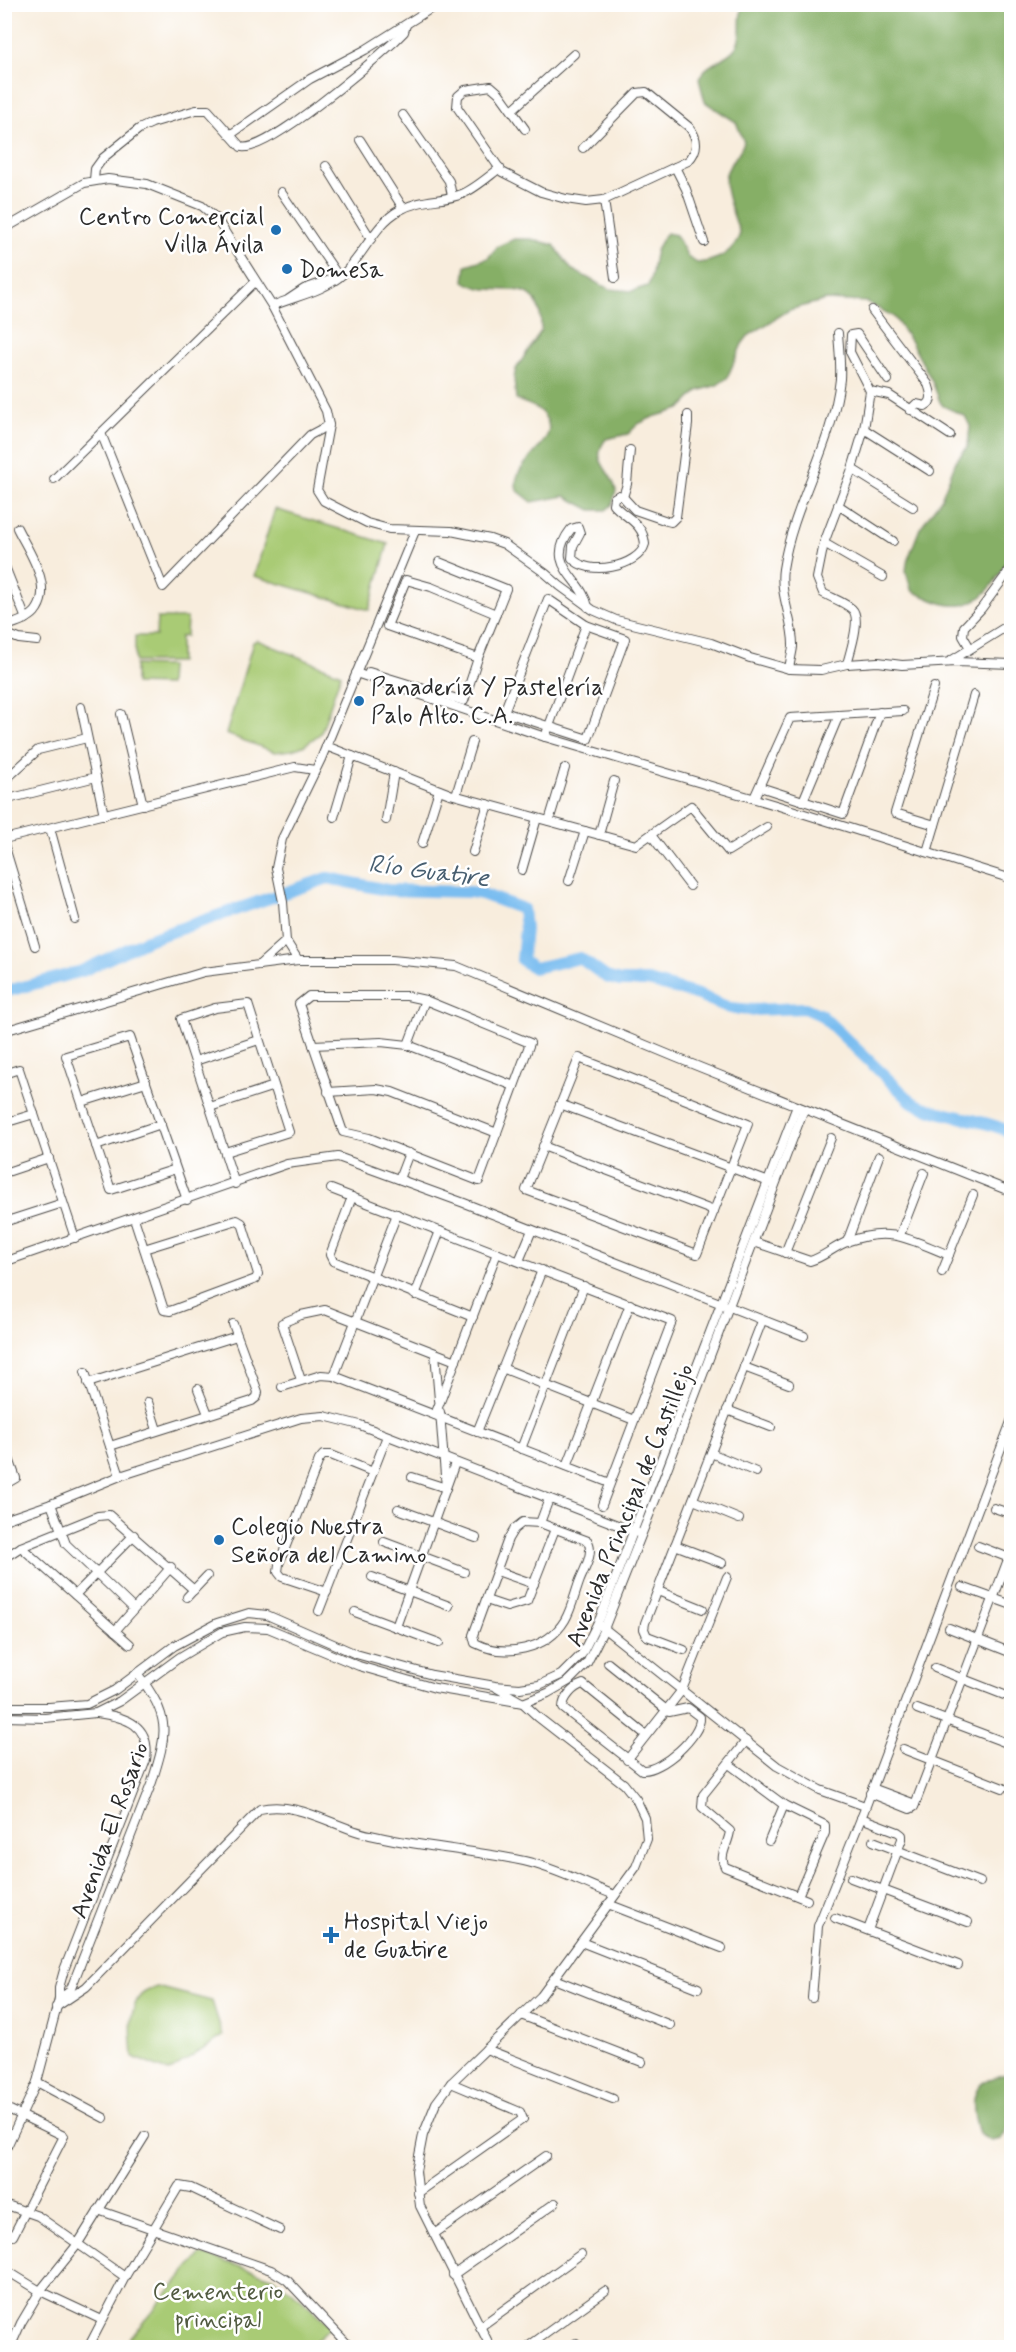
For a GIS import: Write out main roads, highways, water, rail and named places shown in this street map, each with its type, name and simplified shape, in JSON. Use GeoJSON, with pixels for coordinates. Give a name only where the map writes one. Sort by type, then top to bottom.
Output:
{"type":"FeatureCollection","features":[{"type":"Feature","properties":{"kind":"waterway","name":"Río Guatire"},"geometry":{"type":"LineString","coordinates":[[4,992],[82,971],[147,940],[328,878],[387,890],[471,892],[523,909],[525,929],[522,960],[534,968],[580,958],[606,977],[620,981],[648,981],[698,995],[730,1008],[752,1010],[805,1008],[821,1015],[912,1102],[1012,1133]]}},
{"type":"Feature","properties":{"kind":"place","name":"Centro Comercial Villa Ávila"},"geometry":{"type":"Point","coordinates":[276,230]}},
{"type":"Feature","properties":{"kind":"place","name":"Domesa"},"geometry":{"type":"Point","coordinates":[287,269]}},
{"type":"Feature","properties":{"kind":"place","name":"Panadería Y Pastelería Palo Alto. C.A."},"geometry":{"type":"Point","coordinates":[359,701]}},
{"type":"Feature","properties":{"kind":"place","name":"Colegio Nuestra Señora del Camino"},"geometry":{"type":"Point","coordinates":[219,1540]}},
{"type":"Feature","properties":{"kind":"place","name":"Hospital Viejo de Guatire"},"geometry":{"type":"Point","coordinates":[331,1935]}},
{"type":"Feature","properties":{"kind":"park label","name":"Cementerio principal"},"geometry":{"type":"Point","coordinates":[218,2305]}}]}
